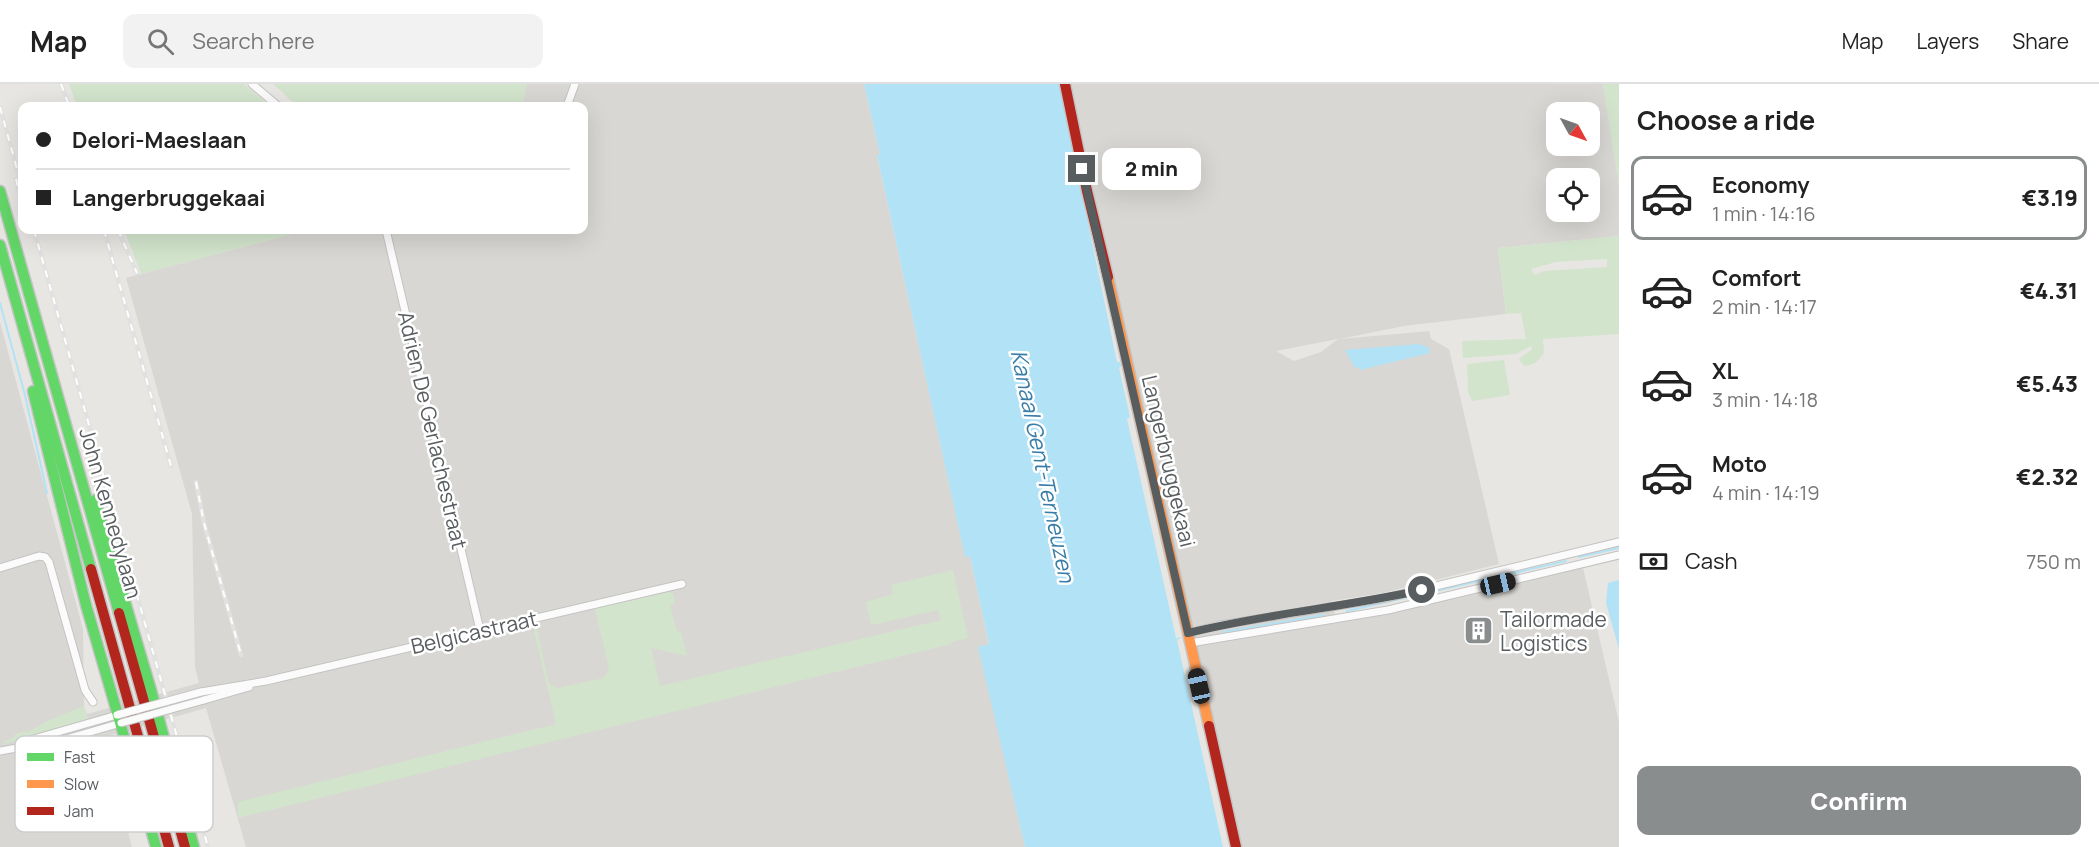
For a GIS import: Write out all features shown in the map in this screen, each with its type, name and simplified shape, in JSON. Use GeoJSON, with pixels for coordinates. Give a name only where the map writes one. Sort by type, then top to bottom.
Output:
{"type":"FeatureCollection","features":[{"type":"Feature","properties":{"kind":"main road","name":"Langerbruggekaai"},"geometry":{"type":"LineString","coordinates":[[1065,84],[1087,191],[1236,847]]}},
{"type":"Feature","properties":{"kind":"main road","name":"John Kennedylaan"},"geometry":{"type":"LineString","coordinates":[[0,191],[154,736]]}},
{"type":"Feature","properties":{"kind":"main road","name":"John Kennedylaan"},"geometry":{"type":"LineString","coordinates":[[0,245],[138,736]]}},
{"type":"Feature","properties":{"kind":"main road","name":"John Kennedylaan"},"geometry":{"type":"LineString","coordinates":[[0,266],[132,736]]}},
{"type":"Feature","properties":{"kind":"main road"},"geometry":{"type":"LineString","coordinates":[[24,355],[64,523],[124,736]]}},
{"type":"Feature","properties":{"kind":"main road"},"geometry":{"type":"LineString","coordinates":[[61,409],[100,514],[163,736]]}},
{"type":"Feature","properties":{"kind":"main road"},"geometry":{"type":"LineString","coordinates":[[152,832],[156,847]]}},
{"type":"Feature","properties":{"kind":"main road","name":"John Kennedylaan"},"geometry":{"type":"LineString","coordinates":[[159,832],[163,847]]}},
{"type":"Feature","properties":{"kind":"main road","name":"John Kennedylaan"},"geometry":{"type":"LineString","coordinates":[[165,832],[169,847]]}},
{"type":"Feature","properties":{"kind":"main road","name":"John Kennedylaan"},"geometry":{"type":"LineString","coordinates":[[181,832],[185,847]]}},
{"type":"Feature","properties":{"kind":"main road"},"geometry":{"type":"LineString","coordinates":[[190,832],[194,847]]}},
{"type":"Feature","properties":{"kind":"street"},"geometry":{"type":"LineString","coordinates":[[252,84],[273,102]]}},
{"type":"Feature","properties":{"kind":"street"},"geometry":{"type":"LineString","coordinates":[[568,102],[575,84]]}},
{"type":"Feature","properties":{"kind":"street","name":"Adrien De Gerlachestraat"},"geometry":{"type":"LineString","coordinates":[[387,234],[480,630]]}},
{"type":"Feature","properties":{"kind":"street"},"geometry":{"type":"LineString","coordinates":[[1189,638],[1220,625],[1386,598],[1619,542]]}},
{"type":"Feature","properties":{"kind":"street"},"geometry":{"type":"LineString","coordinates":[[1189,638],[1388,610],[1619,555]]}},
{"type":"Feature","properties":{"kind":"street"},"geometry":{"type":"LineString","coordinates":[[0,567],[39,556],[45,557],[49,562],[85,690],[93,702]]}},
{"type":"Feature","properties":{"kind":"street","name":"Belgicastraat"},"geometry":{"type":"LineString","coordinates":[[156,709],[204,700],[266,681],[682,584]]}},
{"type":"Feature","properties":{"kind":"street","name":"Belgicastraat"},"geometry":{"type":"LineString","coordinates":[[156,709],[201,692],[266,681]]}},
{"type":"Feature","properties":{"kind":"street"},"geometry":{"type":"LineString","coordinates":[[76,736],[156,709]]}},
{"type":"Feature","properties":{"kind":"street"},"geometry":{"type":"LineString","coordinates":[[46,736],[89,723],[120,722]]}},
{"type":"Feature","properties":{"kind":"street"},"geometry":{"type":"LineString","coordinates":[[0,750],[15,745]]}},
{"type":"Feature","properties":{"kind":"street"},"geometry":{"type":"LineString","coordinates":[[0,750],[15,748]]}},
{"type":"Feature","properties":{"kind":"shaded area"},"geometry":{"type":"Polygon","coordinates":[[[527,84],[864,84],[880,154],[877,156],[965,556],[970,556],[989,645],[979,648],[1025,847],[246,847],[206,708],[108,736],[15,736],[15,832],[128,832],[132,847],[0,847],[0,322],[83,629],[84,706],[87,714],[199,683],[195,667],[192,514],[126,278],[292,234],[588,234],[588,102],[523,102],[527,84]]]}},
{"type":"Feature","properties":{"kind":"shaded area"},"geometry":{"type":"Polygon","coordinates":[[[1068,84],[1603,84],[1619,185],[1619,236],[1498,248],[1506,314],[1404,326],[1340,339],[1429,331],[1431,339],[1449,349],[1499,564],[1383,593],[1332,601],[1336,621],[1583,568],[1619,722],[1619,847],[1240,847],[1068,84]],[[1338,339],[1276,351],[1294,361],[1321,352],[1338,339]]]}},
{"type":"Feature","properties":{"kind":"green space"},"geometry":{"type":"Polygon","coordinates":[[[69,84],[244,84],[265,102],[76,102],[69,84]]]}},
{"type":"Feature","properties":{"kind":"green space"},"geometry":{"type":"Polygon","coordinates":[[[273,84],[527,84],[523,102],[293,102],[273,84]]]}},
{"type":"Feature","properties":{"kind":"green space"},"geometry":{"type":"Polygon","coordinates":[[[1603,84],[1619,84],[1619,185],[1603,84]]]}},
{"type":"Feature","properties":{"kind":"green space"},"geometry":{"type":"Polygon","coordinates":[[[126,234],[292,234],[141,274],[126,234]]]}},
{"type":"Feature","properties":{"kind":"green space"},"geometry":{"type":"Polygon","coordinates":[[[1619,236],[1619,334],[1543,339],[1544,353],[1536,362],[1524,366],[1519,359],[1532,349],[1531,346],[1516,354],[1463,358],[1462,341],[1526,339],[1521,313],[1506,314],[1498,248],[1619,236]],[[1607,259],[1556,262],[1531,269],[1535,275],[1544,271],[1607,267],[1607,259]]]}},
{"type":"Feature","properties":{"kind":"green space"},"geometry":{"type":"Polygon","coordinates":[[[1504,360],[1510,395],[1472,401],[1468,392],[1467,364],[1504,360]]]}},
{"type":"Feature","properties":{"kind":"green space"},"geometry":{"type":"Polygon","coordinates":[[[953,570],[968,638],[951,642],[951,644],[238,818],[238,802],[556,724],[533,626],[536,625],[549,684],[558,688],[603,678],[609,668],[595,610],[598,607],[669,592],[673,594],[675,602],[670,606],[677,631],[681,632],[687,656],[651,648],[660,686],[941,620],[938,610],[871,625],[866,602],[893,594],[891,585],[953,570]]]}},
{"type":"Feature","properties":{"kind":"green space"},"geometry":{"type":"Polygon","coordinates":[[[84,706],[88,719],[31,736],[15,736],[15,741],[4,744],[4,741],[14,738],[14,735],[24,731],[26,733],[47,721],[84,706]]]}},
{"type":"Feature","properties":{"kind":"water","name":"Kanaal Gent-Terneuzen"},"geometry":{"type":"Polygon","coordinates":[[[864,84],[1059,84],[1117,362],[1120,362],[1121,366],[1119,368],[1130,417],[1127,419],[1176,638],[1182,637],[1177,640],[1223,847],[1025,847],[978,647],[989,644],[970,556],[965,557],[877,155],[880,154],[864,84]]]}},
{"type":"Feature","properties":{"kind":"water"},"geometry":{"type":"Polygon","coordinates":[[[1419,344],[1429,348],[1430,353],[1360,370],[1358,367],[1355,368],[1345,350],[1419,344]]]}},
{"type":"Feature","properties":{"kind":"water"},"geometry":{"type":"Polygon","coordinates":[[[1619,580],[1619,649],[1606,603],[1608,583],[1619,580]]]}},
{"type":"Feature","properties":{"kind":"waterway"},"geometry":{"type":"LineString","coordinates":[[0,303],[25,395],[47,493]]}},
{"type":"Feature","properties":{"kind":"waterway"},"geometry":{"type":"LineString","coordinates":[[1579,557],[1619,548]]}},
{"type":"Feature","properties":{"kind":"waterway"},"geometry":{"type":"LineString","coordinates":[[1347,611],[1566,561]]}},
{"type":"Feature","properties":{"kind":"waterway"},"geometry":{"type":"LineString","coordinates":[[1223,632],[1324,615]]}},
{"type":"Feature","properties":{"kind":"railway"},"geometry":{"type":"LineString","coordinates":[[61,84],[68,102]]}},
{"type":"Feature","properties":{"kind":"railway"},"geometry":{"type":"LineString","coordinates":[[0,107],[18,172]]}},
{"type":"Feature","properties":{"kind":"railway"},"geometry":{"type":"LineString","coordinates":[[16,179],[18,187]]}},
{"type":"Feature","properties":{"kind":"railway"},"geometry":{"type":"LineString","coordinates":[[35,234],[177,736]]}},
{"type":"Feature","properties":{"kind":"railway"},"geometry":{"type":"LineString","coordinates":[[105,234],[171,466]]}},
{"type":"Feature","properties":{"kind":"railway"},"geometry":{"type":"LineString","coordinates":[[120,234],[137,273]]}},
{"type":"Feature","properties":{"kind":"railway"},"geometry":{"type":"LineString","coordinates":[[196,482],[204,523],[241,655]]}},
{"type":"Feature","properties":{"kind":"railway"},"geometry":{"type":"LineString","coordinates":[[204,832],[208,847]]}},
{"type":"Feature","properties":{"kind":"traffic: fast"},"geometry":{"type":"LineString","coordinates":[[0,191],[119,613]]}},
{"type":"Feature","properties":{"kind":"traffic: fast"},"geometry":{"type":"LineString","coordinates":[[0,245],[91,569]]}},
{"type":"Feature","properties":{"kind":"traffic: fast"},"geometry":{"type":"LineString","coordinates":[[33,391],[86,605],[124,736]]}},
{"type":"Feature","properties":{"kind":"traffic: fast"},"geometry":{"type":"LineString","coordinates":[[95,500],[164,736]]}},
{"type":"Feature","properties":{"kind":"traffic: fast"},"geometry":{"type":"LineString","coordinates":[[152,832],[156,847]]}},
{"type":"Feature","properties":{"kind":"traffic: fast"},"geometry":{"type":"LineString","coordinates":[[190,832],[194,847]]}},
{"type":"Feature","properties":{"kind":"traffic: slow"},"geometry":{"type":"LineString","coordinates":[[1108,277],[1209,726]]}},
{"type":"Feature","properties":{"kind":"traffic: jam"},"geometry":{"type":"LineString","coordinates":[[1065,84],[1108,277]]}},
{"type":"Feature","properties":{"kind":"traffic: jam"},"geometry":{"type":"LineString","coordinates":[[91,569],[138,736]]}},
{"type":"Feature","properties":{"kind":"traffic: jam"},"geometry":{"type":"LineString","coordinates":[[119,613],[154,736]]}},
{"type":"Feature","properties":{"kind":"traffic: jam"},"geometry":{"type":"LineString","coordinates":[[1209,726],[1236,847]]}},
{"type":"Feature","properties":{"kind":"traffic: jam"},"geometry":{"type":"LineString","coordinates":[[165,832],[169,847]]}},
{"type":"Feature","properties":{"kind":"traffic: jam"},"geometry":{"type":"LineString","coordinates":[[181,832],[185,847]]}},
{"type":"Feature","properties":{"kind":"place","name":"Tailormade Logistics"},"geometry":{"type":"Point","coordinates":[1479,631]}},
{"type":"Feature","properties":{"kind":"route"},"geometry":{"type":"LineString","coordinates":[[1082,169],[1188,633],[1220,625],[1330,608],[1422,590]]}}]}
